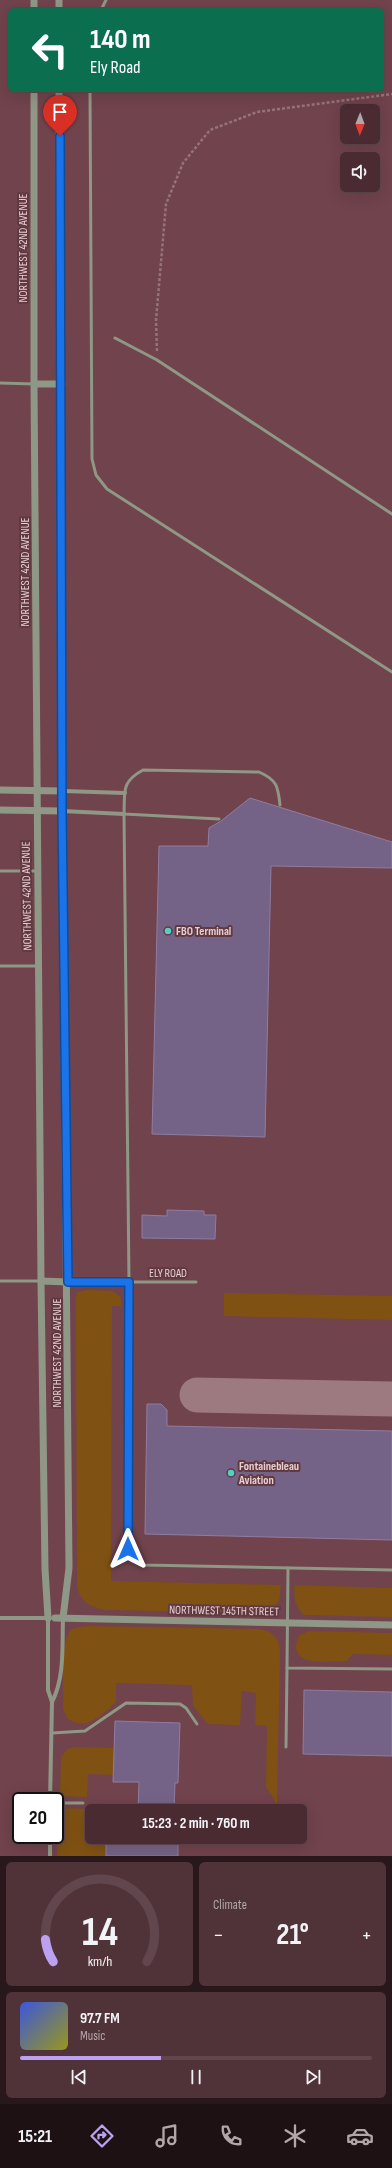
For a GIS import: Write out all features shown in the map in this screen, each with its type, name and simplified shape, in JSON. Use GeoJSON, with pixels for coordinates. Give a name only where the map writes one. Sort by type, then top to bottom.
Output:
{"type":"FeatureCollection","features":[{"type":"Feature","properties":{"kind":"street","name":"NORTHWEST 42ND AVENUE"},"geometry":{"type":"LineString","coordinates":[[34,92],[34,384],[37,810],[40,966],[41,1281],[44,1569],[52,1618],[48,1690],[52,1702],[50,1792]]}},
{"type":"Feature","properties":{"kind":"street","name":"NORTHWEST 42ND AVENUE"},"geometry":{"type":"LineString","coordinates":[[52,1702],[58,1691],[61,1672],[63,1618],[69,1568],[68,1282],[62,811],[62,384],[59,92]]}},
{"type":"Feature","properties":{"kind":"street"},"geometry":{"type":"LineString","coordinates":[[34,384],[62,384]]}},
{"type":"Feature","properties":{"kind":"street"},"geometry":{"type":"LineString","coordinates":[[0,790],[125,793]]}},
{"type":"Feature","properties":{"kind":"street"},"geometry":{"type":"LineString","coordinates":[[0,810],[124,814]]}},
{"type":"Feature","properties":{"kind":"street"},"geometry":{"type":"LineString","coordinates":[[41,1281],[68,1282]]}},
{"type":"Feature","properties":{"kind":"street"},"geometry":{"type":"LineString","coordinates":[[0,1617],[52,1618]]}},
{"type":"Feature","properties":{"kind":"street","name":"NORTHWEST 145TH STREET"},"geometry":{"type":"LineString","coordinates":[[52,1618],[392,1625]]}},
{"type":"Feature","properties":{"kind":"street"},"geometry":{"type":"LineString","coordinates":[[50,1844],[50,1856]]}},
{"type":"Feature","properties":{"kind":"lane"},"geometry":{"type":"LineString","coordinates":[[90,92],[92,459],[96,475],[107,488],[392,672]]}},
{"type":"Feature","properties":{"kind":"lane"},"geometry":{"type":"LineString","coordinates":[[116,338],[157,360],[392,514]]}},
{"type":"Feature","properties":{"kind":"lane"},"geometry":{"type":"LineString","coordinates":[[0,383],[34,384]]}},
{"type":"Feature","properties":{"kind":"lane"},"geometry":{"type":"LineString","coordinates":[[280,805],[278,788],[270,778],[259,772],[143,770],[131,776],[125,786],[124,881],[129,1282],[128,1549],[135,1562],[144,1565],[392,1570]]}},
{"type":"Feature","properties":{"kind":"lane"},"geometry":{"type":"LineString","coordinates":[[124,814],[219,819]]}},
{"type":"Feature","properties":{"kind":"lane"},"geometry":{"type":"LineString","coordinates":[[0,871],[38,871]]}},
{"type":"Feature","properties":{"kind":"lane"},"geometry":{"type":"LineString","coordinates":[[0,966],[40,966]]}},
{"type":"Feature","properties":{"kind":"lane"},"geometry":{"type":"LineString","coordinates":[[0,1281],[41,1281]]}},
{"type":"Feature","properties":{"kind":"lane","name":"ELY ROAD"},"geometry":{"type":"LineString","coordinates":[[68,1282],[196,1282]]}},
{"type":"Feature","properties":{"kind":"lane"},"geometry":{"type":"LineString","coordinates":[[286,1747],[288,1568]]}},
{"type":"Feature","properties":{"kind":"lane"},"geometry":{"type":"LineString","coordinates":[[287,1668],[392,1669]]}},
{"type":"Feature","properties":{"kind":"lane"},"geometry":{"type":"LineString","coordinates":[[52,1733],[85,1732],[126,1703],[180,1704],[186,1708],[197,1724]]}},
{"type":"Feature","properties":{"kind":"lane"},"geometry":{"type":"LineString","coordinates":[[64,1803],[83,1803]]}},
{"type":"Feature","properties":{"kind":"path"},"geometry":{"type":"LineString","coordinates":[[157,360],[156,320],[166,204],[183,163],[210,130],[257,112],[392,94]]}},
{"type":"Feature","properties":{"kind":"shaded area"},"geometry":{"type":"Polygon","coordinates":[[[0,0],[392,0],[392,1856],[0,1856],[0,0]]]}},
{"type":"Feature","properties":{"kind":"shaded area"},"geometry":{"type":"Polygon","coordinates":[[[89,1290],[113,1291],[121,1298],[121,1306],[112,1306],[111,1581],[281,1585],[279,1601],[269,1613],[105,1610],[91,1606],[83,1600],[78,1592],[76,1297],[77,1292],[89,1290]]]}},
{"type":"Feature","properties":{"kind":"shaded area"},"geometry":{"type":"Polygon","coordinates":[[[224,1293],[392,1296],[392,1320],[224,1316],[224,1293]]]}},
{"type":"Feature","properties":{"kind":"shaded area"},"geometry":{"type":"Polygon","coordinates":[[[294,1585],[392,1588],[392,1617],[302,1614],[295,1602],[294,1585]]]}},
{"type":"Feature","properties":{"kind":"shaded area"},"geometry":{"type":"Polygon","coordinates":[[[76,1627],[259,1629],[272,1633],[277,1639],[280,1651],[277,1804],[266,1787],[267,1726],[255,1725],[256,1693],[242,1691],[240,1725],[208,1724],[193,1706],[192,1685],[116,1683],[116,1702],[100,1716],[88,1723],[81,1724],[67,1718],[63,1709],[64,1656],[67,1637],[70,1631],[76,1627]]]}},
{"type":"Feature","properties":{"kind":"shaded area"},"geometry":{"type":"Polygon","coordinates":[[[309,1631],[392,1633],[392,1655],[353,1654],[347,1661],[325,1662],[317,1662],[302,1658],[296,1647],[297,1641],[300,1635],[309,1631]]]}},
{"type":"Feature","properties":{"kind":"shaded area"},"geometry":{"type":"Polygon","coordinates":[[[75,1747],[114,1748],[113,1775],[88,1774],[87,1797],[64,1796],[64,1792],[60,1792],[61,1757],[67,1749],[75,1747]]]}},
{"type":"Feature","properties":{"kind":"shaded area"},"geometry":{"type":"Polygon","coordinates":[[[64,1808],[85,1809],[85,1844],[106,1844],[106,1856],[57,1856],[58,1844],[64,1844],[64,1808]]]}},
{"type":"Feature","properties":{"kind":"building"},"geometry":{"type":"Polygon","coordinates":[[[250,798],[392,842],[392,868],[271,866],[265,1137],[152,1134],[159,846],[208,846],[209,828],[221,821],[250,798]]]}},
{"type":"Feature","properties":{"kind":"building"},"geometry":{"type":"Polygon","coordinates":[[[167,1210],[204,1211],[204,1215],[216,1215],[215,1239],[142,1238],[142,1215],[167,1216],[167,1210]]]}},
{"type":"Feature","properties":{"kind":"building"},"geometry":{"type":"Polygon","coordinates":[[[147,1404],[161,1404],[167,1410],[167,1426],[392,1431],[392,1540],[145,1534],[147,1404]]]}},
{"type":"Feature","properties":{"kind":"building"},"geometry":{"type":"Polygon","coordinates":[[[304,1690],[392,1692],[392,1756],[303,1754],[304,1690]]]}},
{"type":"Feature","properties":{"kind":"building"},"geometry":{"type":"Polygon","coordinates":[[[115,1721],[180,1723],[178,1783],[175,1783],[174,1804],[138,1804],[139,1782],[113,1782],[115,1721]]]}},
{"type":"Feature","properties":{"kind":"building"},"geometry":{"type":"Polygon","coordinates":[[[106,1844],[178,1844],[178,1856],[106,1856],[106,1844]]]}},
{"type":"Feature","properties":{"kind":"taxiway"},"geometry":{"type":"LineString","coordinates":[[197,1395],[392,1399]]}},
{"type":"Feature","properties":{"kind":"place","name":"FBO Terminal"},"geometry":{"type":"Point","coordinates":[168,931]}},
{"type":"Feature","properties":{"kind":"place","name":"Fontainebleau Aviation"},"geometry":{"type":"Point","coordinates":[231,1473]}},
{"type":"Feature","properties":{"kind":"route"},"geometry":{"type":"LineString","coordinates":[[60,136],[63,595],[62,811],[68,1282],[129,1282],[128,1549]]}}]}
